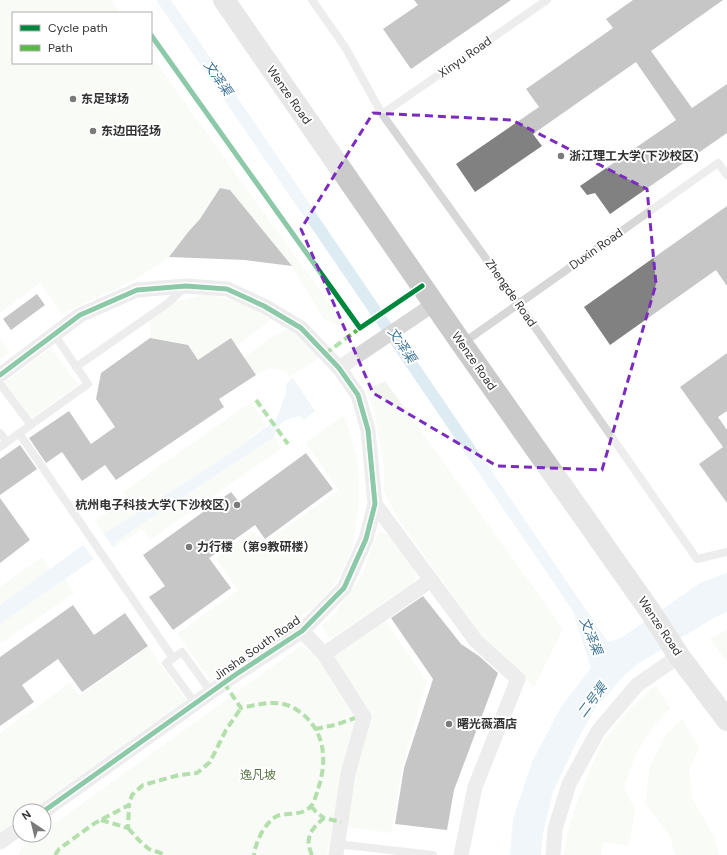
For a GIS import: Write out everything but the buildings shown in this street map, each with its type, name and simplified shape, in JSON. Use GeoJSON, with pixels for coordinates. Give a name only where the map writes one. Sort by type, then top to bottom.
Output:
{"type":"FeatureCollection","features":[{"type":"Feature","properties":{"kind":"main road","name":"Wenze Road"},"geometry":{"type":"LineString","coordinates":[[224,0],[434,304],[650,611],[678,654],[727,720]]}},
{"type":"Feature","properties":{"kind":"street","name":"Jinsha South Road"},"geometry":{"type":"LineString","coordinates":[[0,375],[80,315],[137,290],[186,286],[228,289],[264,306],[301,328],[339,368],[358,395],[368,430],[375,504],[366,539],[344,588],[302,631],[195,703],[52,805]]}},
{"type":"Feature","properties":{"kind":"street"},"geometry":{"type":"LineString","coordinates":[[339,368],[434,304]]}},
{"type":"Feature","properties":{"kind":"street"},"geometry":{"type":"LineString","coordinates":[[375,504],[476,642],[518,680],[475,787],[461,855]]}},
{"type":"Feature","properties":{"kind":"street"},"geometry":{"type":"LineString","coordinates":[[324,654],[431,580]]}},
{"type":"Feature","properties":{"kind":"street"},"geometry":{"type":"LineString","coordinates":[[302,631],[324,654],[364,717],[348,774],[336,850]]}},
{"type":"Feature","properties":{"kind":"street"},"geometry":{"type":"LineString","coordinates":[[553,855],[555,829],[569,784],[598,731],[638,685],[678,654]]}},
{"type":"Feature","properties":{"kind":"street"},"geometry":{"type":"LineString","coordinates":[[0,842],[12,834]]}},
{"type":"Feature","properties":{"kind":"lane","name":"Zhengde Road"},"geometry":{"type":"LineString","coordinates":[[312,0],[345,47],[382,114],[518,303],[697,558],[727,552]]}},
{"type":"Feature","properties":{"kind":"lane","name":"Xinyu Road"},"geometry":{"type":"LineString","coordinates":[[382,114],[547,0]]}},
{"type":"Feature","properties":{"kind":"lane","name":"Duxin Road"},"geometry":{"type":"LineString","coordinates":[[462,344],[718,163],[727,175]]}},
{"type":"Feature","properties":{"kind":"lane"},"geometry":{"type":"LineString","coordinates":[[76,367],[168,303],[186,286]]}},
{"type":"Feature","properties":{"kind":"lane"},"geometry":{"type":"LineString","coordinates":[[0,433],[4,444],[88,384],[54,334]]}},
{"type":"Feature","properties":{"kind":"lane"},"geometry":{"type":"LineString","coordinates":[[0,384],[31,425]]}},
{"type":"Feature","properties":{"kind":"lane"},"geometry":{"type":"LineString","coordinates":[[19,433],[173,658]]}},
{"type":"Feature","properties":{"kind":"lane"},"geometry":{"type":"LineString","coordinates":[[195,703],[166,663],[173,658],[182,652],[211,692]]}},
{"type":"Feature","properties":{"kind":"lane"},"geometry":{"type":"LineString","coordinates":[[336,850],[433,855]]}},
{"type":"Feature","properties":{"kind":"highlighted area"},"geometry":{"type":"Polygon","coordinates":[[[373,113],[512,120],[647,189],[656,284],[602,470],[497,466],[373,393],[301,229],[373,113]]]}},
{"type":"Feature","properties":{"kind":"green space","name":"东边田径场"},"geometry":{"type":"Polygon","coordinates":[[[0,0],[111,0],[119,12],[12,12],[12,64],[152,64],[152,57],[344,324],[336,324],[324,319],[292,266],[230,190],[221,188],[200,219],[169,257],[142,275],[62,314],[40,283],[0,313],[0,0]]]}},
{"type":"Feature","properties":{"kind":"green space"},"geometry":{"type":"Polygon","coordinates":[[[204,295],[231,300],[248,306],[271,320],[236,346],[198,360],[188,345],[150,338],[151,315],[168,303],[204,295]]]}},
{"type":"Feature","properties":{"kind":"green space"},"geometry":{"type":"Polygon","coordinates":[[[288,328],[325,354],[289,377],[286,371],[269,368],[255,375],[244,358],[270,338],[288,328]]]}},
{"type":"Feature","properties":{"kind":"green space"},"geometry":{"type":"Polygon","coordinates":[[[0,339],[10,352],[0,359],[0,339]]]}},
{"type":"Feature","properties":{"kind":"green space"},"geometry":{"type":"Polygon","coordinates":[[[51,348],[78,385],[29,420],[3,384],[51,348]]]}},
{"type":"Feature","properties":{"kind":"green space"},"geometry":{"type":"Polygon","coordinates":[[[385,381],[563,629],[534,687],[484,640],[397,517],[384,491],[384,466],[374,410],[366,390],[385,381]]]}},
{"type":"Feature","properties":{"kind":"green space"},"geometry":{"type":"Polygon","coordinates":[[[251,402],[267,425],[228,455],[104,534],[94,521],[128,499],[123,492],[251,402]]]}},
{"type":"Feature","properties":{"kind":"green space"},"geometry":{"type":"Polygon","coordinates":[[[344,415],[357,457],[359,501],[352,550],[341,573],[328,593],[311,609],[211,681],[177,634],[238,590],[216,558],[253,531],[263,544],[339,490],[305,443],[344,415]]]}},
{"type":"Feature","properties":{"kind":"green space"},"geometry":{"type":"Polygon","coordinates":[[[274,437],[282,448],[150,540],[142,529],[116,546],[115,543],[134,529],[274,437]]]}},
{"type":"Feature","properties":{"kind":"green space"},"geometry":{"type":"Polygon","coordinates":[[[379,532],[390,535],[416,573],[414,582],[330,639],[321,626],[331,618],[362,575],[379,532]]]}},
{"type":"Feature","properties":{"kind":"green space"},"geometry":{"type":"Polygon","coordinates":[[[42,557],[50,569],[0,605],[0,587],[42,557]]]}},
{"type":"Feature","properties":{"kind":"green space"},"geometry":{"type":"Polygon","coordinates":[[[65,579],[74,593],[0,644],[0,624],[65,579]]]}},
{"type":"Feature","properties":{"kind":"green space"},"geometry":{"type":"Polygon","coordinates":[[[384,619],[427,681],[402,768],[391,833],[347,827],[354,783],[371,719],[367,707],[333,656],[384,619]]]}},
{"type":"Feature","properties":{"kind":"green space"},"geometry":{"type":"Polygon","coordinates":[[[727,630],[727,662],[710,639],[727,630]]]}},
{"type":"Feature","properties":{"kind":"green space","name":"逸凡坡"},"geometry":{"type":"Polygon","coordinates":[[[301,646],[317,655],[355,711],[355,735],[344,768],[327,855],[19,855],[21,848],[28,843],[52,843],[52,825],[301,646]]]}},
{"type":"Feature","properties":{"kind":"green space"},"geometry":{"type":"Polygon","coordinates":[[[148,647],[186,700],[41,803],[12,803],[12,824],[0,832],[0,733],[70,683],[80,696],[148,647]]]}},
{"type":"Feature","properties":{"kind":"green space"},"geometry":{"type":"Polygon","coordinates":[[[655,685],[670,708],[648,733],[635,756],[624,787],[635,810],[629,846],[604,842],[601,855],[564,855],[568,831],[575,808],[602,745],[621,719],[655,685]]]}},
{"type":"Feature","properties":{"kind":"green space"},"geometry":{"type":"Polygon","coordinates":[[[682,719],[699,747],[689,770],[692,798],[714,837],[719,855],[675,855],[670,836],[646,804],[649,769],[665,736],[682,719]]]}},
{"type":"Feature","properties":{"kind":"water"},"geometry":{"type":"Polygon","coordinates":[[[156,0],[171,0],[608,642],[621,638],[700,583],[727,573],[727,612],[714,618],[639,663],[624,676],[595,708],[577,741],[553,792],[543,833],[541,855],[510,855],[513,819],[532,762],[561,707],[591,668],[573,611],[156,0]]]}},
{"type":"Feature","properties":{"kind":"water"},"geometry":{"type":"Polygon","coordinates":[[[293,378],[315,411],[304,420],[300,416],[283,422],[278,428],[274,437],[134,529],[115,543],[116,546],[113,547],[104,534],[228,455],[276,420],[286,393],[286,384],[293,378]]]}},
{"type":"Feature","properties":{"kind":"water"},"geometry":{"type":"Polygon","coordinates":[[[83,545],[94,559],[0,624],[0,605],[83,545]]]}},
{"type":"Feature","properties":{"kind":"marked path"},"geometry":{"type":"LineString","coordinates":[[325,354],[360,328]]}},
{"type":"Feature","properties":{"kind":"marked path"},"geometry":{"type":"LineString","coordinates":[[256,400],[288,444]]}},
{"type":"Feature","properties":{"kind":"marked path"},"geometry":{"type":"LineString","coordinates":[[224,683],[241,708],[277,703],[290,706],[297,710],[314,726],[322,745],[323,767],[321,778],[312,804],[303,812],[280,815],[268,823],[261,833],[254,855]]}},
{"type":"Feature","properties":{"kind":"marked path"},"geometry":{"type":"LineString","coordinates":[[55,855],[59,849],[95,823],[129,805],[132,795],[143,785],[179,775],[197,773],[210,762],[226,730],[241,708]]}},
{"type":"Feature","properties":{"kind":"marked path"},"geometry":{"type":"LineString","coordinates":[[315,729],[335,725],[355,718]]}},
{"type":"Feature","properties":{"kind":"marked path"},"geometry":{"type":"LineString","coordinates":[[101,820],[128,828],[129,805]]}},
{"type":"Feature","properties":{"kind":"marked path"},"geometry":{"type":"LineString","coordinates":[[311,806],[324,818]]}},
{"type":"Feature","properties":{"kind":"marked path"},"geometry":{"type":"LineString","coordinates":[[312,855],[309,844],[312,830],[324,818],[341,822]]}},
{"type":"Feature","properties":{"kind":"marked path"},"geometry":{"type":"LineString","coordinates":[[128,828],[149,849],[164,855]]}},
{"type":"Feature","properties":{"kind":"cycle path"},"geometry":{"type":"LineString","coordinates":[[152,36],[360,328],[422,286]]}},
{"type":"Feature","properties":{"kind":"cycle path"},"geometry":{"type":"LineString","coordinates":[[0,375],[80,315],[137,290],[186,286],[227,289],[264,306],[301,328],[339,368],[358,395],[368,430],[375,504],[366,539],[344,588],[302,631],[235,675],[52,805]]}},
{"type":"Feature","properties":{"kind":"place","name":"东足球场"},"geometry":{"type":"Point","coordinates":[73,99]}},
{"type":"Feature","properties":{"kind":"place","name":"东边田径场"},"geometry":{"type":"Point","coordinates":[93,131]}},
{"type":"Feature","properties":{"kind":"place","name":"浙江理工大学(下沙校区)"},"geometry":{"type":"Point","coordinates":[561,156]}},
{"type":"Feature","properties":{"kind":"place","name":"杭州电子科技大学(下沙校区)"},"geometry":{"type":"Point","coordinates":[237,505]}},
{"type":"Feature","properties":{"kind":"place","name":"力行楼 （第9教研楼）"},"geometry":{"type":"Point","coordinates":[189,547]}},
{"type":"Feature","properties":{"kind":"place","name":"曙光薇酒店"},"geometry":{"type":"Point","coordinates":[449,724]}},
{"type":"Feature","properties":{"kind":"water label","name":"文泽渠"},"geometry":{"type":"Point","coordinates":[218,78]}},
{"type":"Feature","properties":{"kind":"water label","name":"文泽渠"},"geometry":{"type":"Point","coordinates":[402,345]}},
{"type":"Feature","properties":{"kind":"water label","name":"文泽渠"},"geometry":{"type":"Point","coordinates":[591,636]}},
{"type":"Feature","properties":{"kind":"water label","name":"二号渠"},"geometry":{"type":"Point","coordinates":[592,700]}}]}
